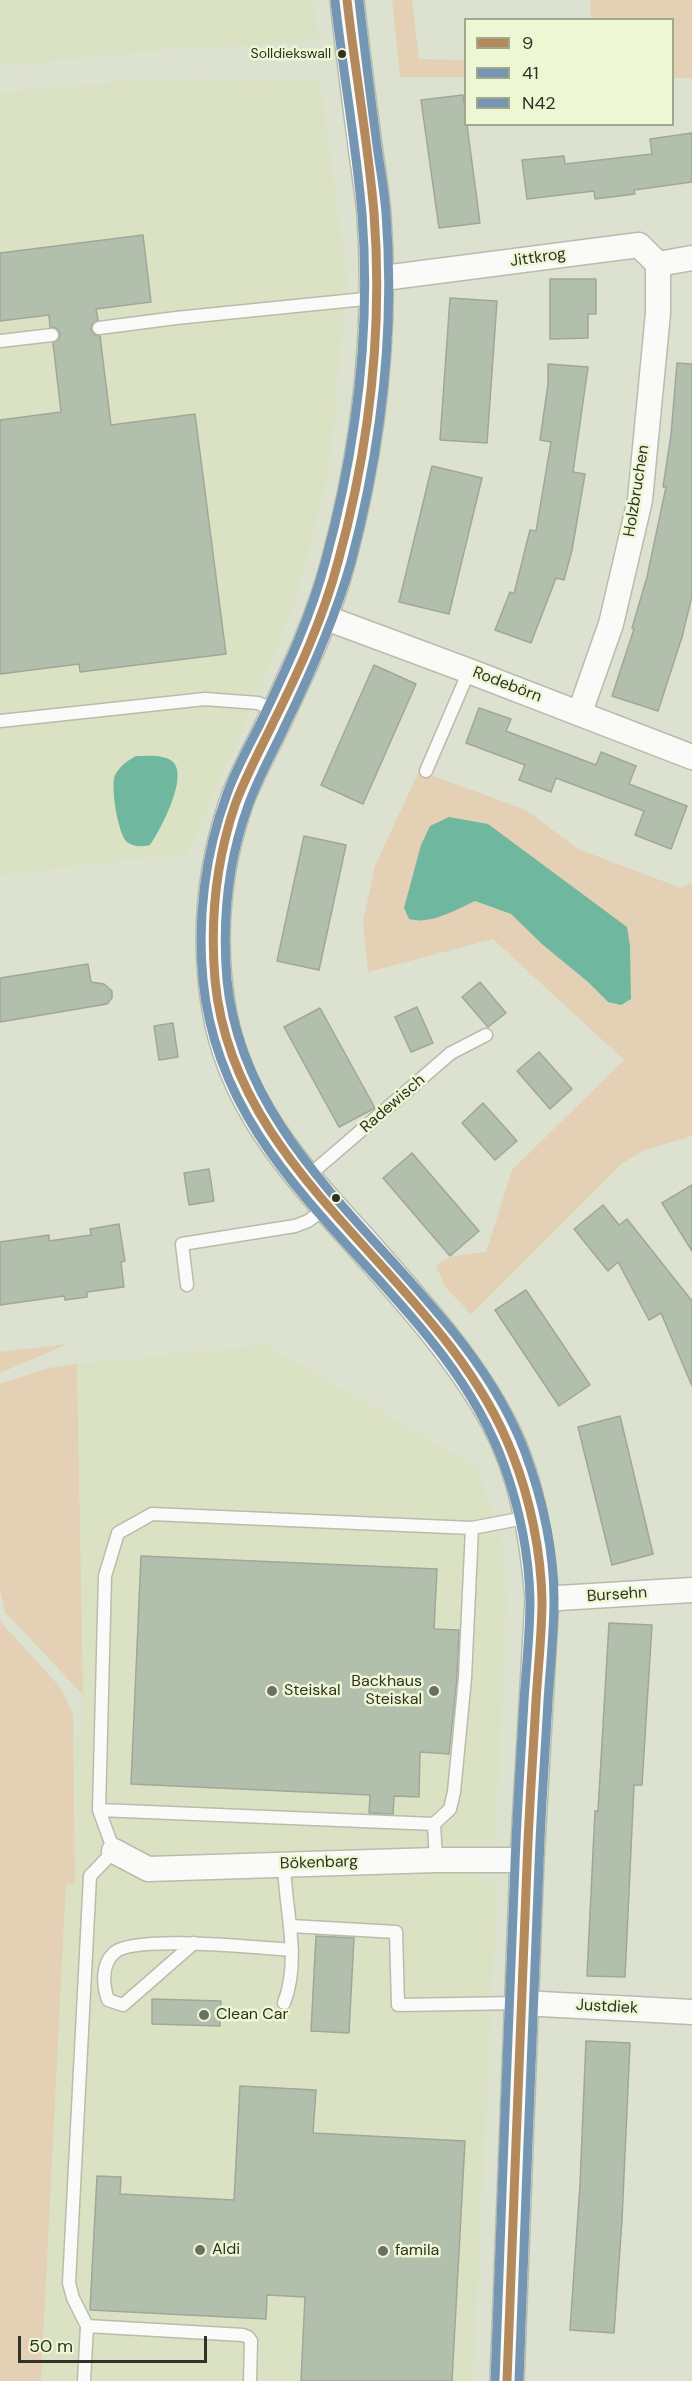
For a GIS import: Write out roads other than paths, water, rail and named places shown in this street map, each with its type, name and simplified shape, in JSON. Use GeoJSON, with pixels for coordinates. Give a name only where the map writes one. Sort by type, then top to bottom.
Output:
{"type":"FeatureCollection","features":[{"type":"Feature","properties":{"kind":"street"},"geometry":{"type":"LineString","coordinates":[[346,0],[374,214],[376,288],[374,362],[362,462],[338,564],[321,616],[279,712],[236,801],[216,882],[214,964],[218,1005],[242,1086],[265,1126],[304,1179],[404,1292],[474,1381],[497,1419],[513,1453],[530,1517],[540,1566],[542,1599],[528,1860],[507,2381]]}},
{"type":"Feature","properties":{"kind":"street","name":"Jittkrog"},"geometry":{"type":"LineString","coordinates":[[376,288],[639,245],[658,264]]}},
{"type":"Feature","properties":{"kind":"street"},"geometry":{"type":"LineString","coordinates":[[658,264],[692,258]]}},
{"type":"Feature","properties":{"kind":"street","name":"Holzbruchen"},"geometry":{"type":"LineString","coordinates":[[580,712],[611,624],[639,500],[658,313],[658,264]]}},
{"type":"Feature","properties":{"kind":"street","name":"Rodebörn"},"geometry":{"type":"LineString","coordinates":[[321,616],[470,670],[692,757]]}},
{"type":"Feature","properties":{"kind":"street","name":"Bursehn"},"geometry":{"type":"LineString","coordinates":[[542,1599],[692,1590]]}},
{"type":"Feature","properties":{"kind":"street","name":"Bökenbarg"},"geometry":{"type":"LineString","coordinates":[[114,1851],[148,1869],[436,1860],[528,1860]]}},
{"type":"Feature","properties":{"kind":"street","name":"Justdiek"},"geometry":{"type":"LineString","coordinates":[[522,2003],[692,2012]]}},
{"type":"Feature","properties":{"kind":"lane"},"geometry":{"type":"LineString","coordinates":[[99,328],[376,288]]}},
{"type":"Feature","properties":{"kind":"lane"},"geometry":{"type":"LineString","coordinates":[[0,341],[51,334]]}},
{"type":"Feature","properties":{"kind":"lane"},"geometry":{"type":"LineString","coordinates":[[426,771],[470,670]]}},
{"type":"Feature","properties":{"kind":"lane"},"geometry":{"type":"LineString","coordinates":[[0,721],[206,699],[258,703],[279,712]]}},
{"type":"Feature","properties":{"kind":"lane","name":"Radewisch"},"geometry":{"type":"LineString","coordinates":[[304,1179],[451,1053],[486,1035]]}},
{"type":"Feature","properties":{"kind":"lane"},"geometry":{"type":"LineString","coordinates":[[188,1285],[182,1244],[295,1227],[308,1221],[328,1206]]}},
{"type":"Feature","properties":{"kind":"lane"},"geometry":{"type":"LineString","coordinates":[[84,2381],[87,2326],[73,2298],[69,2283],[90,1876],[114,1851],[99,1810],[105,1576],[118,1533],[152,1514],[472,1528],[530,1517]]}},
{"type":"Feature","properties":{"kind":"lane"},"geometry":{"type":"LineString","coordinates":[[99,1810],[434,1824],[450,1809],[454,1792],[465,1678],[472,1528]]}},
{"type":"Feature","properties":{"kind":"lane"},"geometry":{"type":"LineString","coordinates":[[434,1824],[436,1860]]}},
{"type":"Feature","properties":{"kind":"lane"},"geometry":{"type":"LineString","coordinates":[[284,1864],[285,1895],[291,1926],[292,1950],[289,1991],[284,2003]]}},
{"type":"Feature","properties":{"kind":"lane"},"geometry":{"type":"LineString","coordinates":[[291,1926],[396,1932],[398,2006],[522,2003]]}},
{"type":"Feature","properties":{"kind":"lane"},"geometry":{"type":"LineString","coordinates":[[194,1943],[123,2005],[108,2000],[104,1989],[106,1963],[115,1951],[131,1946],[194,1943],[292,1950]]}},
{"type":"Feature","properties":{"kind":"lane"},"geometry":{"type":"LineString","coordinates":[[87,2326],[249,2337],[251,2341],[250,2381]]}},
{"type":"Feature","properties":{"kind":"place","name":"Solldiekswall"},"geometry":{"type":"Point","coordinates":[342,54]}},
{"type":"Feature","properties":{"kind":"place","name":"Steiskal"},"geometry":{"type":"Point","coordinates":[272,1691]}},
{"type":"Feature","properties":{"kind":"place","name":"Backhaus Steiskal"},"geometry":{"type":"Point","coordinates":[434,1691]}},
{"type":"Feature","properties":{"kind":"place","name":"Clean Car"},"geometry":{"type":"Point","coordinates":[204,2015]}},
{"type":"Feature","properties":{"kind":"place","name":"Aldi"},"geometry":{"type":"Point","coordinates":[200,2250]}},
{"type":"Feature","properties":{"kind":"place","name":"famila"},"geometry":{"type":"Point","coordinates":[383,2251]}}]}
